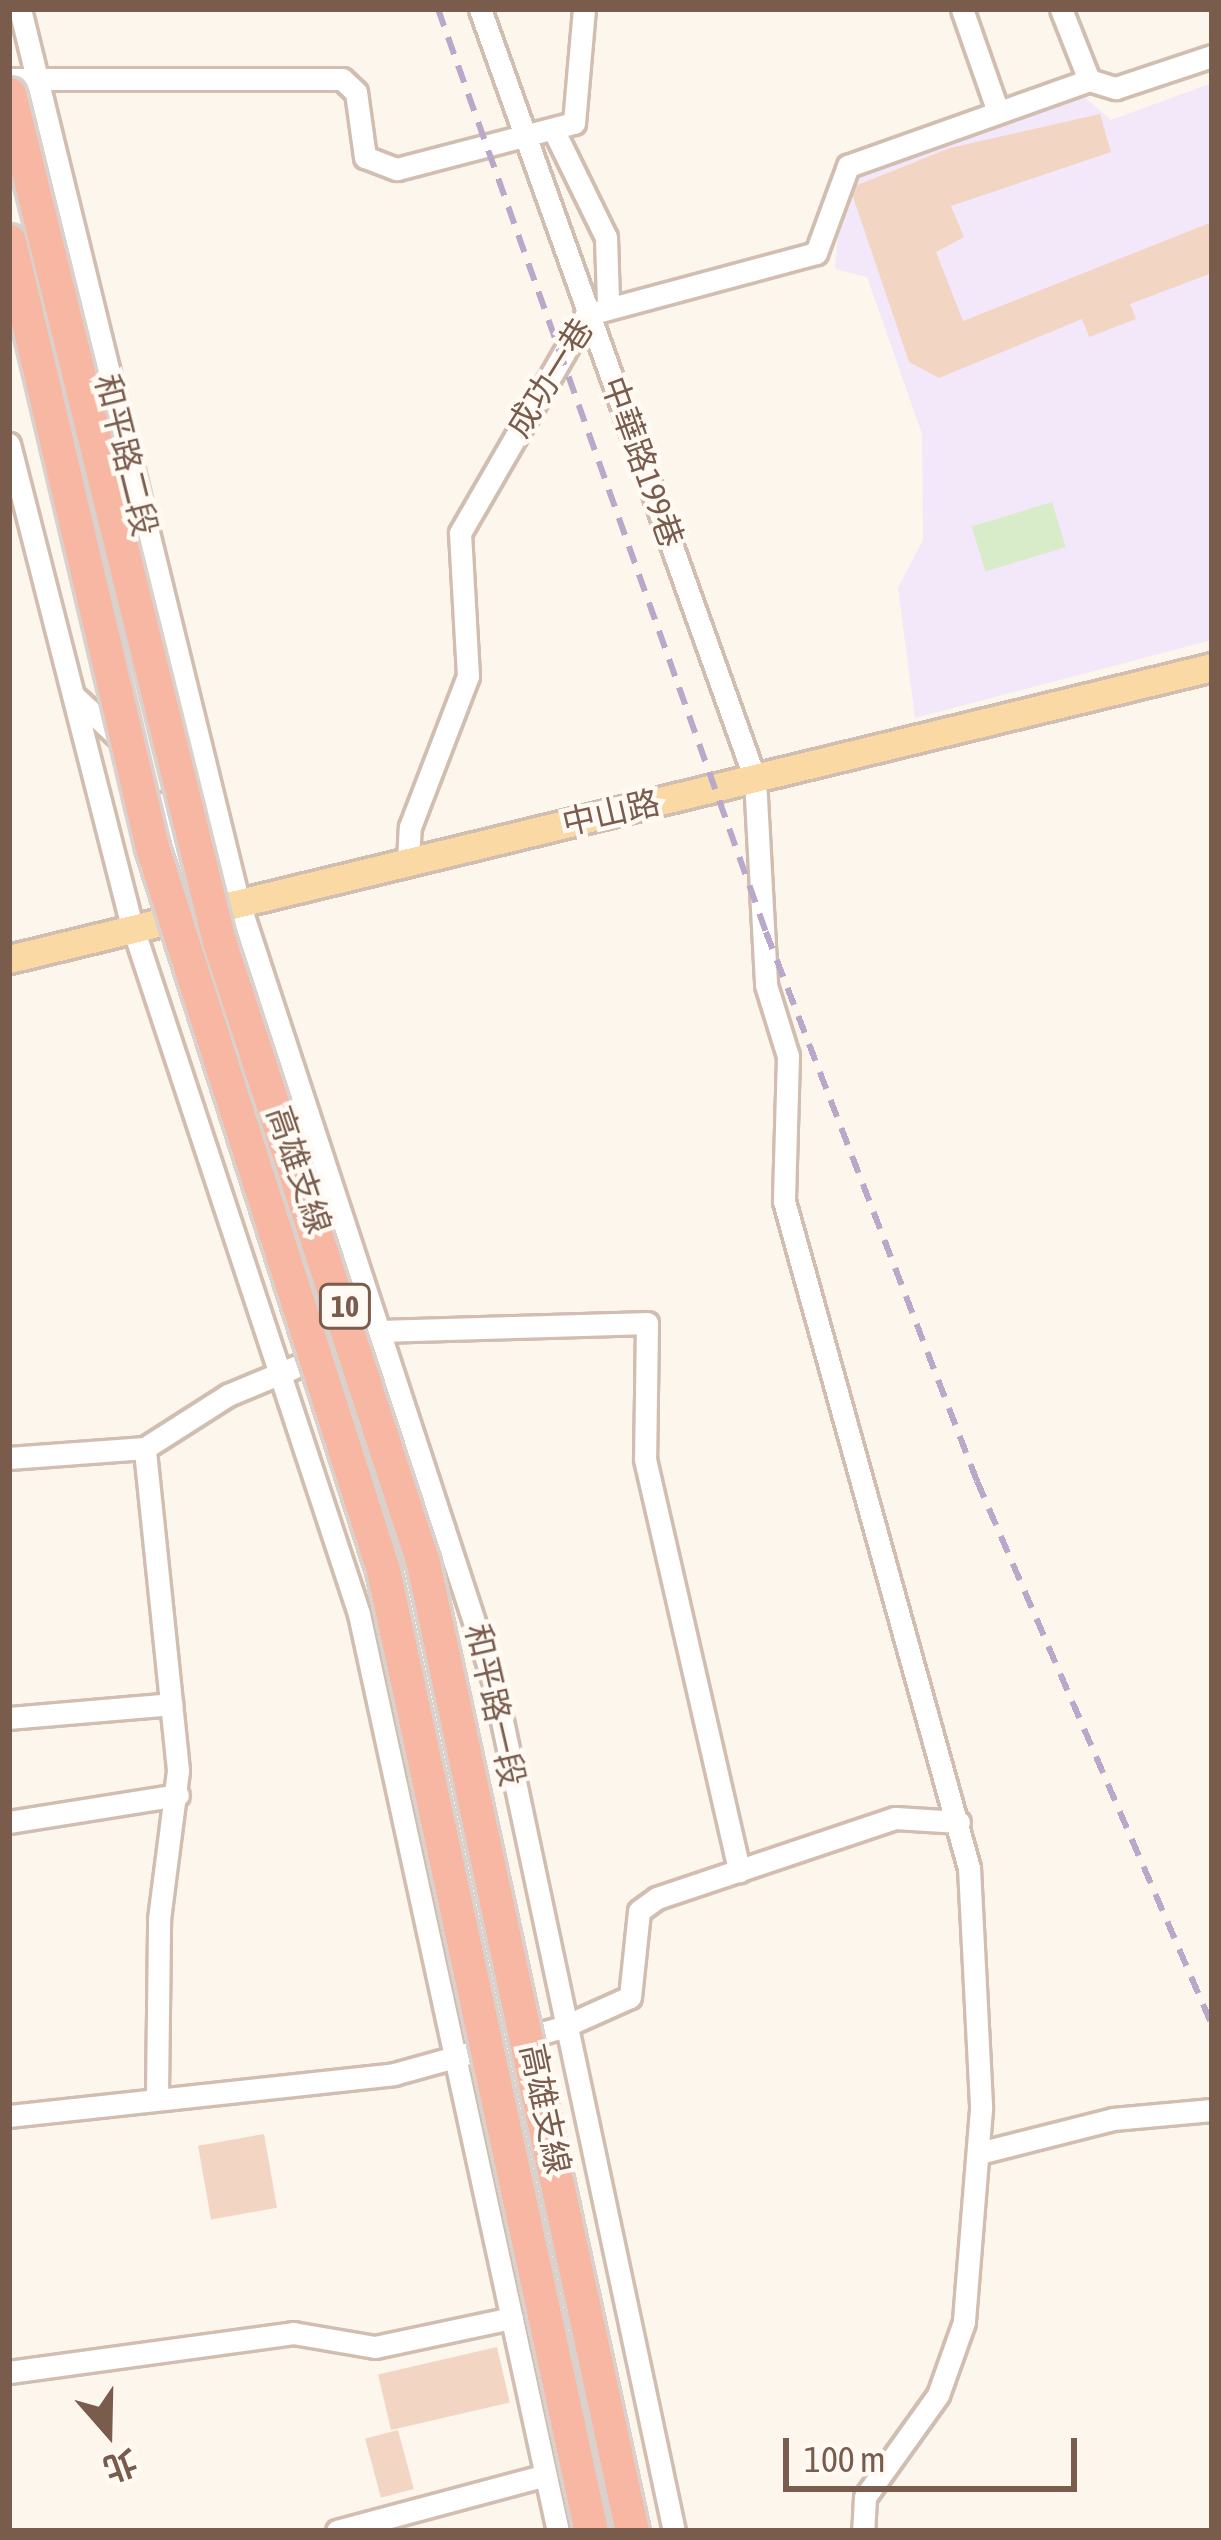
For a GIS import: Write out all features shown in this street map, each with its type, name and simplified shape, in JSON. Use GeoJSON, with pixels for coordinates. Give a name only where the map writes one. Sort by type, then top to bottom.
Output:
{"type":"FeatureCollection","features":[{"type":"Feature","properties":{"kind":"highway","name":"高雄支線"},"geometry":{"type":"LineString","coordinates":[[23,86],[218,941],[423,1563],[632,2531]]}},
{"type":"Feature","properties":{"kind":"highway","name":"高雄支線"},"geometry":{"type":"LineString","coordinates":[[9,242],[152,847],[383,1570],[591,2531]]}},
{"type":"Feature","properties":{"kind":"main road","name":"中山路"},"geometry":{"type":"LineString","coordinates":[[9,958],[1212,667]]}},
{"type":"Feature","properties":{"kind":"street","name":"和平路二段"},"geometry":{"type":"LineString","coordinates":[[20,9],[23,86],[238,900]]}},
{"type":"Feature","properties":{"kind":"street","name":"中華路199巷"},"geometry":{"type":"LineString","coordinates":[[480,9],[755,779],[766,985],[788,1056],[784,1201],[959,1822],[979,2152],[960,2348],[876,2475],[863,2531]]}},
{"type":"Feature","properties":{"kind":"street"},"geometry":{"type":"LineString","coordinates":[[9,79],[23,86],[342,79],[356,92],[365,157],[385,170],[553,129],[579,113],[584,9]]}},
{"type":"Feature","properties":{"kind":"street"},"geometry":{"type":"LineString","coordinates":[[962,9],[998,112]]}},
{"type":"Feature","properties":{"kind":"street"},"geometry":{"type":"LineString","coordinates":[[1060,9],[1089,80]]}},
{"type":"Feature","properties":{"kind":"street","name":"成功一巷"},"geometry":{"type":"LineString","coordinates":[[408,861],[410,827],[468,676],[460,532],[588,314],[608,301],[801,260],[822,243],[838,173],[1089,80],[1116,88],[1212,56]]}},
{"type":"Feature","properties":{"kind":"street"},"geometry":{"type":"LineString","coordinates":[[553,129],[606,237],[608,301]]}},
{"type":"Feature","properties":{"kind":"street"},"geometry":{"type":"LineString","coordinates":[[9,445],[132,926],[359,1614],[558,2531]]}},
{"type":"Feature","properties":{"kind":"street"},"geometry":{"type":"LineString","coordinates":[[74,696],[145,762],[259,1120],[329,1169]]}},
{"type":"Feature","properties":{"kind":"street","name":"和平路一段"},"geometry":{"type":"LineString","coordinates":[[238,900],[494,1683],[563,2027],[674,2531]]}},
{"type":"Feature","properties":{"kind":"street"},"geometry":{"type":"LineString","coordinates":[[9,1458],[146,1448],[281,1374],[382,1331],[646,1323],[646,1459],[739,1870]]}},
{"type":"Feature","properties":{"kind":"street"},"geometry":{"type":"LineString","coordinates":[[146,1448],[178,1795],[159,1919],[157,2095]]}},
{"type":"Feature","properties":{"kind":"street"},"geometry":{"type":"LineString","coordinates":[[9,1718],[171,1704]]}},
{"type":"Feature","properties":{"kind":"street"},"geometry":{"type":"LineString","coordinates":[[9,1822],[178,1795]]}},
{"type":"Feature","properties":{"kind":"street"},"geometry":{"type":"LineString","coordinates":[[9,2116],[157,2095],[334,2082],[455,2057],[563,2027],[630,1997],[644,1906],[895,1818],[959,1822]]}},
{"type":"Feature","properties":{"kind":"street"},"geometry":{"type":"LineString","coordinates":[[979,2152],[1113,2119],[1212,2110]]}},
{"type":"Feature","properties":{"kind":"street"},"geometry":{"type":"LineString","coordinates":[[9,2372],[293,2333],[375,2347],[512,2318]]}},
{"type":"Feature","properties":{"kind":"street"},"geometry":{"type":"LineString","coordinates":[[337,2531],[546,2475]]}},
{"type":"Feature","properties":{"kind":"shaded area"},"geometry":{"type":"Polygon","coordinates":[[[1212,83],[1212,640],[915,718],[898,588],[923,540],[922,434],[867,277],[835,269],[842,184],[1081,94],[1111,120],[1212,83]]]}},
{"type":"Feature","properties":{"kind":"green space"},"geometry":{"type":"Polygon","coordinates":[[[1052,502],[1066,547],[985,572],[972,527],[1052,502]]]}},
{"type":"Feature","properties":{"kind":"building"},"geometry":{"type":"Polygon","coordinates":[[[1100,114],[1111,152],[951,206],[964,237],[936,252],[963,321],[1212,222],[1212,273],[1130,304],[1136,319],[1089,337],[1082,319],[939,378],[909,362],[850,188],[950,148],[1100,114]]]}},
{"type":"Feature","properties":{"kind":"building"},"geometry":{"type":"Polygon","coordinates":[[[264,2134],[277,2208],[211,2219],[198,2146],[264,2134]]]}},
{"type":"Feature","properties":{"kind":"building"},"geometry":{"type":"Polygon","coordinates":[[[497,2347],[510,2403],[391,2430],[378,2374],[497,2347]]]}},
{"type":"Feature","properties":{"kind":"building"},"geometry":{"type":"Polygon","coordinates":[[[398,2430],[414,2489],[381,2498],[365,2439],[398,2430]]]}},
{"type":"Feature","properties":{"kind":"railway"},"geometry":{"type":"LineString","coordinates":[[438,9],[766,932],[977,1481],[1212,2025]]}}]}
